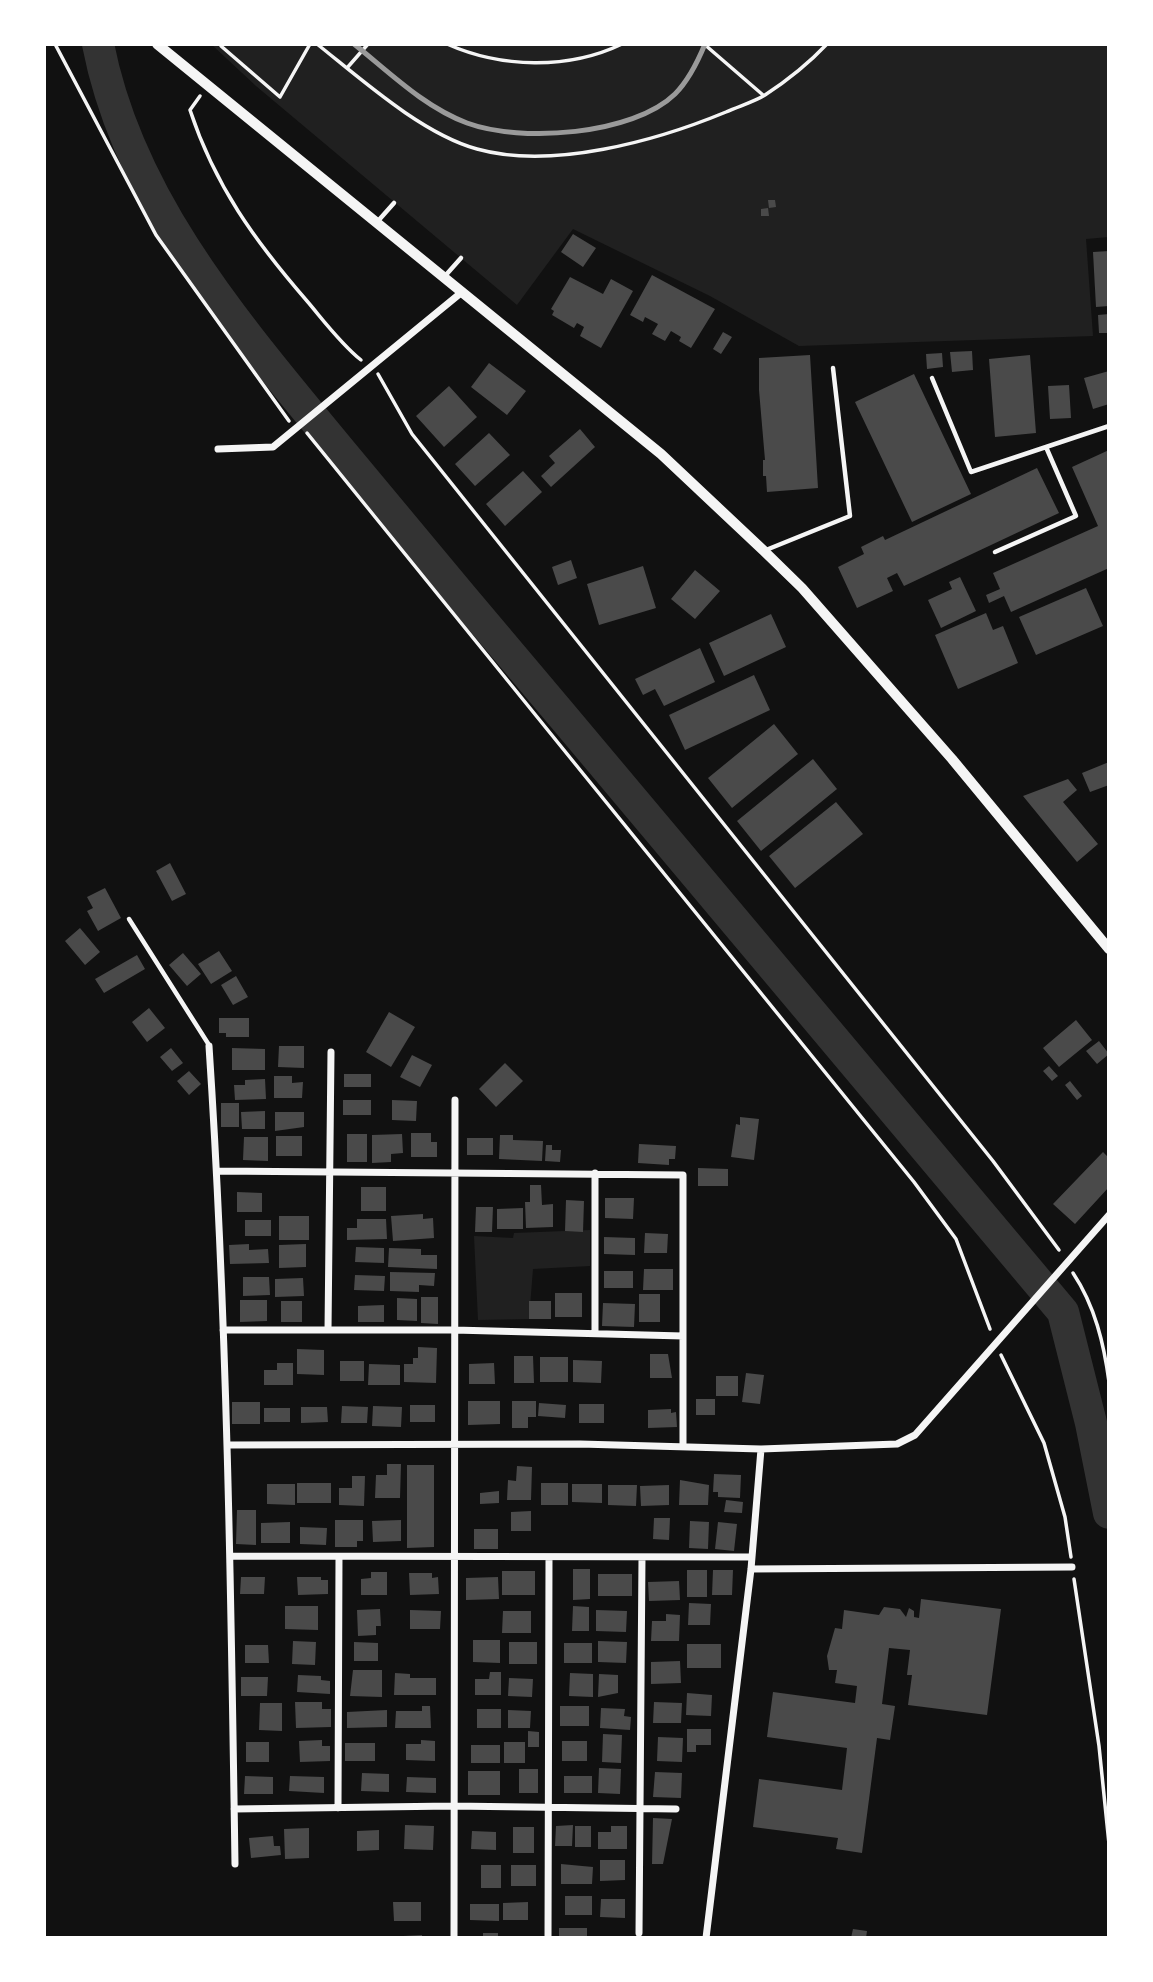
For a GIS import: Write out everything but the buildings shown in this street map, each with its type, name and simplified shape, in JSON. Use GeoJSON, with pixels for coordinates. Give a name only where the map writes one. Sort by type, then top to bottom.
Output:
{"type":"FeatureCollection","features":[{"type":"Feature","properties":{"kind":"street"},"geometry":{"type":"LineString","coordinates":[[157,44],[375,225],[661,454],[764,551],[802,588],[952,759],[1109,950]]}},
{"type":"Feature","properties":{"kind":"street"},"geometry":{"type":"LineString","coordinates":[[218,449],[273,447],[462,292]]}},
{"type":"Feature","properties":{"kind":"street"},"geometry":{"type":"LineString","coordinates":[[209,1046],[228,1445],[235,1864]]}},
{"type":"Feature","properties":{"kind":"street"},"geometry":{"type":"LineString","coordinates":[[328,1330],[332,1171],[331,1052]]}},
{"type":"Feature","properties":{"kind":"street"},"geometry":{"type":"LineString","coordinates":[[454,1938],[452,1806],[455,1100]]}},
{"type":"Feature","properties":{"kind":"street"},"geometry":{"type":"LineString","coordinates":[[217,1171],[683,1175],[683,1447]]}},
{"type":"Feature","properties":{"kind":"street"},"geometry":{"type":"LineString","coordinates":[[595,1173],[595,1333]]}},
{"type":"Feature","properties":{"kind":"street"},"geometry":{"type":"LineString","coordinates":[[228,1445],[453,1444],[761,1449],[897,1444],[915,1435],[1109,1215]]}},
{"type":"Feature","properties":{"kind":"street"},"geometry":{"type":"LineString","coordinates":[[223,1330],[454,1330],[683,1336]]}},
{"type":"Feature","properties":{"kind":"street"},"geometry":{"type":"LineString","coordinates":[[706,1938],[751,1569],[761,1449]]}},
{"type":"Feature","properties":{"kind":"street"},"geometry":{"type":"LineString","coordinates":[[230,1556],[752,1557]]}},
{"type":"Feature","properties":{"kind":"street"},"geometry":{"type":"LineString","coordinates":[[338,1808],[339,1557]]}},
{"type":"Feature","properties":{"kind":"street"},"geometry":{"type":"LineString","coordinates":[[639,1933],[642,1557]]}},
{"type":"Feature","properties":{"kind":"street"},"geometry":{"type":"LineString","coordinates":[[548,1938],[550,1558]]}},
{"type":"Feature","properties":{"kind":"street"},"geometry":{"type":"LineString","coordinates":[[751,1569],[1072,1567]]}},
{"type":"Feature","properties":{"kind":"street"},"geometry":{"type":"LineString","coordinates":[[234,1809],[452,1806],[676,1809]]}},
{"type":"Feature","properties":{"kind":"lane"},"geometry":{"type":"LineString","coordinates":[[375,225],[394,203]]}},
{"type":"Feature","properties":{"kind":"lane"},"geometry":{"type":"LineString","coordinates":[[443,278],[461,258]]}},
{"type":"Feature","properties":{"kind":"lane"},"geometry":{"type":"LineString","coordinates":[[764,551],[850,516],[833,368]]}},
{"type":"Feature","properties":{"kind":"lane"},"geometry":{"type":"LineString","coordinates":[[932,378],[971,472],[1109,426]]}},
{"type":"Feature","properties":{"kind":"lane"},"geometry":{"type":"LineString","coordinates":[[995,552],[1076,516],[1046,447]]}},
{"type":"Feature","properties":{"kind":"lane"},"geometry":{"type":"LineString","coordinates":[[129,919],[209,1046]]}},
{"type":"Feature","properties":{"kind":"path"},"geometry":{"type":"LineString","coordinates":[[55,44],[156,235],[285,419],[300,425],[310,434],[914,1181],[956,1239],[990,1329]]}},
{"type":"Feature","properties":{"kind":"path"},"geometry":{"type":"LineString","coordinates":[[221,46],[280,97],[310,44]]}},
{"type":"Feature","properties":{"kind":"path"},"geometry":{"type":"LineString","coordinates":[[317,44],[421,122],[476,149],[530,156],[618,148],[696,125],[764,96],[810,61],[827,44]]}},
{"type":"Feature","properties":{"kind":"path"},"geometry":{"type":"LineString","coordinates":[[347,68],[368,44]]}},
{"type":"Feature","properties":{"kind":"path"},"geometry":{"type":"LineString","coordinates":[[447,44],[496,61],[540,63],[586,56],[622,44]]}},
{"type":"Feature","properties":{"kind":"path"},"geometry":{"type":"LineString","coordinates":[[704,44],[764,96]]}},
{"type":"Feature","properties":{"kind":"path"},"geometry":{"type":"LineString","coordinates":[[208,84],[190,110],[204,154],[222,188],[271,259],[355,356],[378,373],[412,434],[993,1161],[1059,1250]]}},
{"type":"Feature","properties":{"kind":"path"},"geometry":{"type":"LineString","coordinates":[[1073,1273],[1101,1336],[1109,1382]]}},
{"type":"Feature","properties":{"kind":"path"},"geometry":{"type":"LineString","coordinates":[[1001,1355],[1044,1443],[1065,1517],[1099,1746],[1109,1844]]}},
{"type":"Feature","properties":{"kind":"shaded area"},"geometry":{"type":"Polygon","coordinates":[[[211,44],[1109,44],[1109,237],[1086,239],[1093,336],[799,346],[710,296],[573,229],[517,305],[256,86],[211,44]]]}},
{"type":"Feature","properties":{"kind":"shaded area"},"geometry":{"type":"Polygon","coordinates":[[[590,1230],[590,1266],[533,1269],[529,1319],[478,1320],[474,1236],[513,1238],[514,1233],[590,1230]]]}},
{"type":"Feature","properties":{"kind":"waterway"},"geometry":{"type":"LineString","coordinates":[[98,44],[113,103],[135,158],[163,212],[194,263],[266,361],[1063,1312],[1091,1423],[1109,1513]]}},
{"type":"Feature","properties":{"kind":"railway"},"geometry":{"type":"LineString","coordinates":[[354,44],[436,108],[467,123],[516,133],[576,131],[605,126],[632,119],[656,108],[685,83],[705,44]]}}]}
